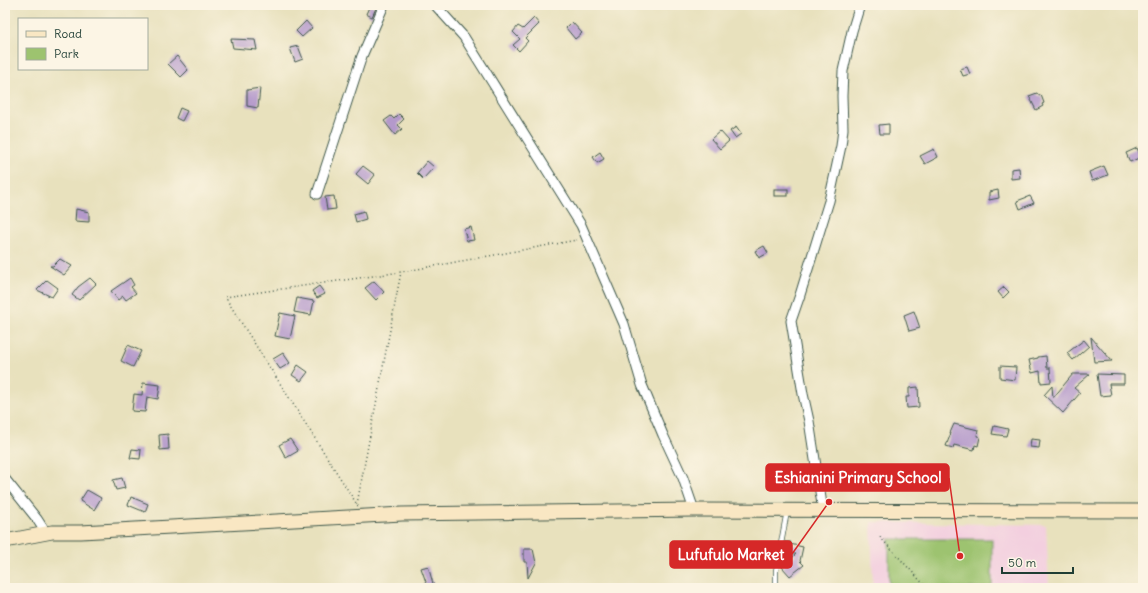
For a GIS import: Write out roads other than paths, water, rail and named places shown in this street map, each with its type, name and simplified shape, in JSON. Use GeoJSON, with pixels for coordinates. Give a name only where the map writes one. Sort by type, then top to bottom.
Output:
{"type":"FeatureCollection","features":[{"type":"Feature","properties":{"kind":"street"},"geometry":{"type":"LineString","coordinates":[[316,194],[362,56],[384,5]]}},
{"type":"Feature","properties":{"kind":"street"},"geometry":{"type":"LineString","coordinates":[[434,5],[464,36],[581,225],[624,324],[642,384],[683,478],[694,510]]}},
{"type":"Feature","properties":{"kind":"street"},"geometry":{"type":"LineString","coordinates":[[823,511],[791,321],[829,201],[842,129],[843,71],[852,31],[860,5]]}},
{"type":"Feature","properties":{"kind":"street"},"geometry":{"type":"LineString","coordinates":[[5,479],[37,519],[46,533]]}},
{"type":"Feature","properties":{"kind":"street"},"geometry":{"type":"LineString","coordinates":[[5,541],[46,533],[365,516],[523,511],[1143,511]]}},
{"type":"Feature","properties":{"kind":"lane"},"geometry":{"type":"LineString","coordinates":[[776,588],[776,571],[787,511]]}},
{"type":"Feature","properties":{"kind":"place","name":"Lufufulo Market"},"geometry":{"type":"Point","coordinates":[829,502]}},
{"type":"Feature","properties":{"kind":"place","name":"Eshianini Primary School"},"geometry":{"type":"Point","coordinates":[960,556]}}]}
